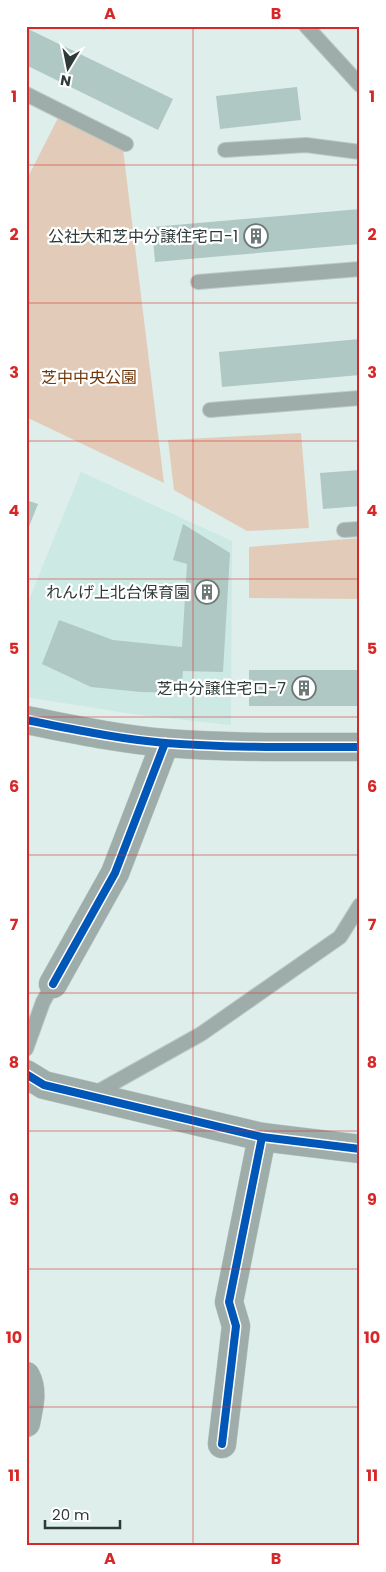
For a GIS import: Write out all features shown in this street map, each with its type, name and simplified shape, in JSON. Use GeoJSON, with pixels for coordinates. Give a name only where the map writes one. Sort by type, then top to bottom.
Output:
{"type":"FeatureCollection","features":[{"type":"Feature","properties":{"kind":"street"},"geometry":{"type":"LineString","coordinates":[[26,720],[113,737],[165,743],[236,746],[360,747]]}},
{"type":"Feature","properties":{"kind":"street"},"geometry":{"type":"LineString","coordinates":[[53,984],[115,873],[165,743]]}},
{"type":"Feature","properties":{"kind":"street"},"geometry":{"type":"LineString","coordinates":[[32,1086],[89,1096],[262,1137],[360,1149]]}},
{"type":"Feature","properties":{"kind":"street"},"geometry":{"type":"LineString","coordinates":[[222,1444],[236,1326],[229,1302],[262,1137]]}},
{"type":"Feature","properties":{"kind":"street"},"geometry":{"type":"LineString","coordinates":[[26,1376],[30,1383],[31,1399],[26,1423]]}},
{"type":"Feature","properties":{"kind":"lane"},"geometry":{"type":"LineString","coordinates":[[306,26],[360,85]]}},
{"type":"Feature","properties":{"kind":"lane"},"geometry":{"type":"LineString","coordinates":[[26,94],[126,144]]}},
{"type":"Feature","properties":{"kind":"lane"},"geometry":{"type":"LineString","coordinates":[[225,150],[306,145],[360,152]]}},
{"type":"Feature","properties":{"kind":"lane"},"geometry":{"type":"LineString","coordinates":[[198,282],[360,269]]}},
{"type":"Feature","properties":{"kind":"lane"},"geometry":{"type":"LineString","coordinates":[[210,410],[360,398]]}},
{"type":"Feature","properties":{"kind":"lane"},"geometry":{"type":"LineString","coordinates":[[344,530],[360,529]]}},
{"type":"Feature","properties":{"kind":"lane"},"geometry":{"type":"LineString","coordinates":[[89,1096],[201,1034],[340,937],[360,905]]}},
{"type":"Feature","properties":{"kind":"lane"},"geometry":{"type":"LineString","coordinates":[[26,1049],[43,1002],[53,984]]}},
{"type":"Feature","properties":{"kind":"shaded area"},"geometry":{"type":"Polygon","coordinates":[[[81,472],[232,541],[231,725],[132,714],[26,697],[26,607],[81,472]]]}},
{"type":"Feature","properties":{"kind":"green space","name":"芝中中央公園"},"geometry":{"type":"Polygon","coordinates":[[[58,118],[123,149],[164,483],[26,417],[26,181],[58,118]]]}},
{"type":"Feature","properties":{"kind":"green space"},"geometry":{"type":"Polygon","coordinates":[[[301,433],[309,528],[247,531],[174,490],[168,440],[301,433]]]}},
{"type":"Feature","properties":{"kind":"green space"},"geometry":{"type":"Polygon","coordinates":[[[360,538],[360,599],[249,598],[249,547],[360,538]]]}},
{"type":"Feature","properties":{"kind":"building"},"geometry":{"type":"Polygon","coordinates":[[[26,28],[173,99],[158,130],[26,65],[26,28]]]}},
{"type":"Feature","properties":{"kind":"building"},"geometry":{"type":"Polygon","coordinates":[[[297,87],[301,120],[220,129],[216,96],[297,87]]]}},
{"type":"Feature","properties":{"kind":"building","name":"公社大和芝中分譲住宅ロ-1"},"geometry":{"type":"Polygon","coordinates":[[[360,209],[360,244],[155,262],[152,227],[360,209]]]}},
{"type":"Feature","properties":{"kind":"building"},"geometry":{"type":"Polygon","coordinates":[[[360,339],[360,375],[222,387],[219,352],[360,339]]]}},
{"type":"Feature","properties":{"kind":"building"},"geometry":{"type":"Polygon","coordinates":[[[360,470],[360,506],[323,509],[320,473],[360,470]]]}},
{"type":"Feature","properties":{"kind":"building"},"geometry":{"type":"Polygon","coordinates":[[[26,500],[38,504],[26,534],[26,500]]]}},
{"type":"Feature","properties":{"kind":"building","name":"れんげ上北台保育園"},"geometry":{"type":"Polygon","coordinates":[[[183,524],[230,553],[223,672],[183,671],[181,693],[141,692],[91,687],[42,664],[59,620],[113,640],[182,647],[187,564],[173,560],[183,524]]]}},
{"type":"Feature","properties":{"kind":"building","name":"芝中分譲住宅ロ-7"},"geometry":{"type":"Polygon","coordinates":[[[249,670],[360,670],[360,706],[249,706],[249,670]]]}},
{"type":"Feature","properties":{"kind":"cycle path"},"geometry":{"type":"LineString","coordinates":[[26,720],[112,736],[189,745],[360,747]]}},
{"type":"Feature","properties":{"kind":"cycle path"},"geometry":{"type":"LineString","coordinates":[[53,984],[115,873],[165,743]]}},
{"type":"Feature","properties":{"kind":"cycle path"},"geometry":{"type":"LineString","coordinates":[[26,1074],[44,1085],[262,1137],[360,1149]]}},
{"type":"Feature","properties":{"kind":"cycle path"},"geometry":{"type":"LineString","coordinates":[[222,1444],[236,1326],[229,1302],[262,1137]]}},
{"type":"Feature","properties":{"kind":"place","name":"公社大和芝中分譲住宅ロ-1"},"geometry":{"type":"Point","coordinates":[256,236]}},
{"type":"Feature","properties":{"kind":"place","name":"れんげ上北台保育園"},"geometry":{"type":"Point","coordinates":[207,592]}},
{"type":"Feature","properties":{"kind":"place","name":"芝中分譲住宅ロ-7"},"geometry":{"type":"Point","coordinates":[304,688]}}]}
